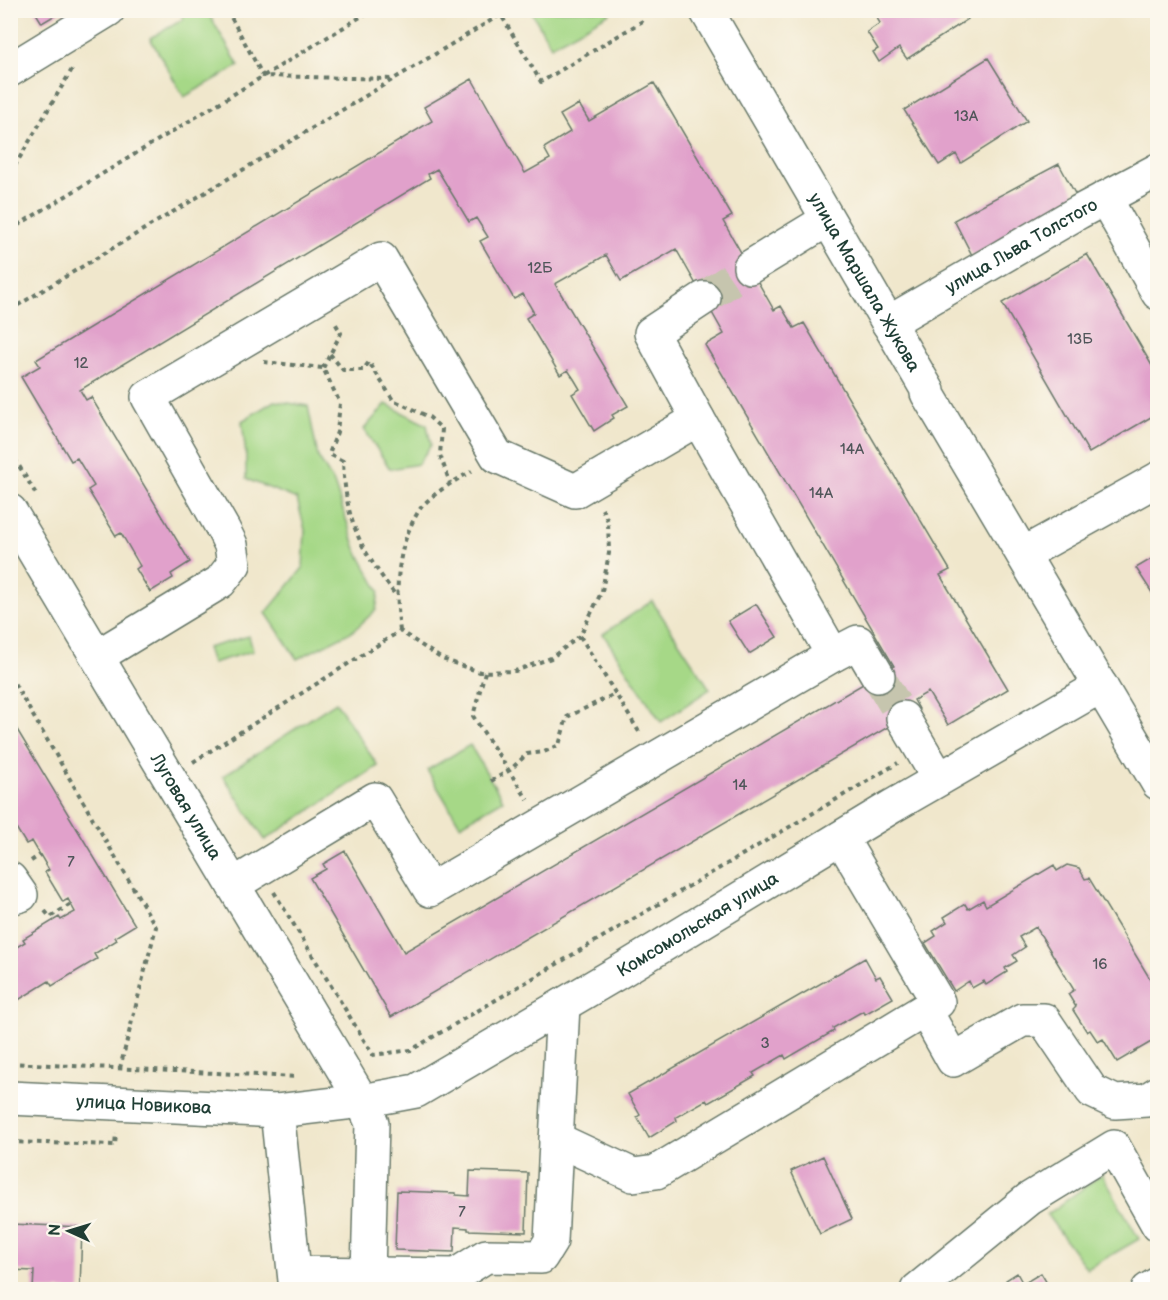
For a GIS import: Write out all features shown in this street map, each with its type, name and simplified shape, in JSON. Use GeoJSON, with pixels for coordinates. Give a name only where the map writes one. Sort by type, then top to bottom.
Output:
{"type":"FeatureCollection","features":[{"type":"Feature","properties":{"kind":"street"},"geometry":{"type":"LineString","coordinates":[[12,66],[108,10]]}},
{"type":"Feature","properties":{"kind":"street","name":"улица Маршала Жукова"},"geometry":{"type":"LineString","coordinates":[[706,10],[928,391],[927,393],[1158,783]]}},
{"type":"Feature","properties":{"kind":"street","name":"улица Льва Толстого"},"geometry":{"type":"LineString","coordinates":[[888,323],[1158,170]]}},
{"type":"Feature","properties":{"kind":"street"},"geometry":{"type":"LineString","coordinates":[[1105,198],[1158,293]]}},
{"type":"Feature","properties":{"kind":"street"},"geometry":{"type":"LineString","coordinates":[[750,267],[827,220]]}},
{"type":"Feature","properties":{"kind":"street"},"geometry":{"type":"LineString","coordinates":[[98,656],[220,582],[234,564],[231,545],[223,529],[147,397],[381,260],[496,456],[575,491],[698,419]]}},
{"type":"Feature","properties":{"kind":"street"},"geometry":{"type":"LineString","coordinates":[[704,298],[651,333],[833,655]]}},
{"type":"Feature","properties":{"kind":"street"},"geometry":{"type":"LineString","coordinates":[[1023,554],[1158,479]]}},
{"type":"Feature","properties":{"kind":"street","name":"Луговая улица"},"geometry":{"type":"LineString","coordinates":[[10,511],[362,1101],[372,1123],[368,1274]]}},
{"type":"Feature","properties":{"kind":"street"},"geometry":{"type":"LineString","coordinates":[[233,885],[375,799],[430,890],[858,642],[878,676]]}},
{"type":"Feature","properties":{"kind":"street","name":"Комсомольская улица"},"geometry":{"type":"LineString","coordinates":[[277,1111],[362,1101],[416,1091],[1101,686]]}},
{"type":"Feature","properties":{"kind":"street"},"geometry":{"type":"LineString","coordinates":[[903,718],[939,780]]}},
{"type":"Feature","properties":{"kind":"street"},"geometry":{"type":"LineString","coordinates":[[556,1139],[633,1175],[656,1172],[938,1002],[841,838]]}},
{"type":"Feature","properties":{"kind":"street"},"geometry":{"type":"LineString","coordinates":[[10,879],[21,895],[10,898]]}},
{"type":"Feature","properties":{"kind":"street"},"geometry":{"type":"LineString","coordinates":[[277,1111],[296,1281],[368,1274],[456,1275],[486,1256],[541,1257],[551,1241],[563,1005]]}},
{"type":"Feature","properties":{"kind":"street"},"geometry":{"type":"LineString","coordinates":[[925,1010],[953,1060],[1022,1020],[1044,1020],[1092,1091],[1115,1102],[1147,1100],[1158,1093]]}},
{"type":"Feature","properties":{"kind":"street","name":"улица Новикова"},"geometry":{"type":"LineString","coordinates":[[10,1098],[277,1111]]}},
{"type":"Feature","properties":{"kind":"street"},"geometry":{"type":"LineString","coordinates":[[917,1290],[1029,1199],[1114,1147],[1158,1225]]}},
{"type":"Feature","properties":{"kind":"street"},"geometry":{"type":"LineString","coordinates":[[1149,1290],[1158,1284]]}},
{"type":"Feature","properties":{"kind":"path"},"geometry":{"type":"LineString","coordinates":[[227,10],[263,76]]}},
{"type":"Feature","properties":{"kind":"path"},"geometry":{"type":"LineString","coordinates":[[10,230],[372,10]]}},
{"type":"Feature","properties":{"kind":"path"},"geometry":{"type":"LineString","coordinates":[[10,310],[499,13],[541,82],[646,19]]}},
{"type":"Feature","properties":{"kind":"path"},"geometry":{"type":"LineString","coordinates":[[10,174],[76,63]]}},
{"type":"Feature","properties":{"kind":"path"},"geometry":{"type":"LineString","coordinates":[[263,76],[393,79]]}},
{"type":"Feature","properties":{"kind":"path"},"geometry":{"type":"LineString","coordinates":[[320,296],[341,333],[323,368]]}},
{"type":"Feature","properties":{"kind":"path"},"geometry":{"type":"LineString","coordinates":[[244,340],[260,362],[323,368]]}},
{"type":"Feature","properties":{"kind":"path"},"geometry":{"type":"LineString","coordinates":[[330,354],[343,370],[363,370],[369,362],[393,400],[429,417],[442,429],[440,455],[450,483]]}},
{"type":"Feature","properties":{"kind":"path"},"geometry":{"type":"LineString","coordinates":[[323,368],[340,404],[337,432],[329,454],[343,461],[344,487],[355,531],[374,566],[396,596]]}},
{"type":"Feature","properties":{"kind":"path"},"geometry":{"type":"LineString","coordinates":[[496,456],[450,483],[421,508],[401,549],[396,596],[400,631],[442,659],[480,672],[515,671],[551,658],[580,636],[602,591],[609,553],[608,521],[588,483]]}},
{"type":"Feature","properties":{"kind":"path"},"geometry":{"type":"LineString","coordinates":[[169,777],[400,631]]}},
{"type":"Feature","properties":{"kind":"path"},"geometry":{"type":"LineString","coordinates":[[580,636],[655,759]]}},
{"type":"Feature","properties":{"kind":"path"},"geometry":{"type":"LineString","coordinates":[[485,672],[473,716],[510,770],[543,825]]}},
{"type":"Feature","properties":{"kind":"path"},"geometry":{"type":"LineString","coordinates":[[10,676],[156,927],[120,1068]]}},
{"type":"Feature","properties":{"kind":"path"},"geometry":{"type":"LineString","coordinates":[[491,781],[510,770],[527,754],[544,752],[559,745],[567,717],[615,694]]}},
{"type":"Feature","properties":{"kind":"path"},"geometry":{"type":"LineString","coordinates":[[42,906],[50,917],[71,904]]}},
{"type":"Feature","properties":{"kind":"path"},"geometry":{"type":"LineString","coordinates":[[345,1071],[373,1055]]}},
{"type":"Feature","properties":{"kind":"path"},"geometry":{"type":"LineString","coordinates":[[10,1063],[299,1077]]}},
{"type":"Feature","properties":{"kind":"path"},"geometry":{"type":"LineString","coordinates":[[10,1142],[115,1145],[117,1123]]}},
{"type":"Feature","properties":{"kind":"green space"},"geometry":{"type":"Polygon","coordinates":[[[609,10],[610,13],[551,46],[531,11],[609,10]]]}},
{"type":"Feature","properties":{"kind":"green space"},"geometry":{"type":"Polygon","coordinates":[[[179,11],[207,11],[239,66],[184,97],[150,38],[184,19],[179,11]]]}},
{"type":"Feature","properties":{"kind":"green space"},"geometry":{"type":"Polygon","coordinates":[[[274,401],[308,406],[318,457],[334,483],[356,549],[379,591],[376,610],[353,631],[297,659],[266,613],[303,568],[305,530],[297,499],[246,479],[242,421],[274,401]]]}},
{"type":"Feature","properties":{"kind":"green space"},"geometry":{"type":"Polygon","coordinates":[[[386,404],[427,425],[431,445],[418,464],[390,469],[364,429],[386,404]]]}},
{"type":"Feature","properties":{"kind":"green space"},"geometry":{"type":"Polygon","coordinates":[[[652,601],[710,689],[661,722],[603,634],[652,601]]]}},
{"type":"Feature","properties":{"kind":"green space"},"geometry":{"type":"Polygon","coordinates":[[[249,636],[253,651],[212,663],[207,648],[249,636]]]}},
{"type":"Feature","properties":{"kind":"green space"},"geometry":{"type":"Polygon","coordinates":[[[336,702],[378,766],[265,840],[223,776],[336,702]]]}},
{"type":"Feature","properties":{"kind":"green space"},"geometry":{"type":"Polygon","coordinates":[[[470,745],[503,800],[460,825],[427,770],[470,745]]]}},
{"type":"Feature","properties":{"kind":"green space"},"geometry":{"type":"Polygon","coordinates":[[[1102,1174],[1139,1239],[1087,1269],[1047,1215],[1102,1174]]]}},
{"type":"Feature","properties":{"kind":"building"},"geometry":{"type":"Polygon","coordinates":[[[34,10],[78,10],[66,18],[62,11],[42,23],[34,10]]]}},
{"type":"Feature","properties":{"kind":"building"},"geometry":{"type":"Polygon","coordinates":[[[872,10],[969,10],[968,19],[907,59],[899,48],[879,62],[873,52],[878,49],[867,32],[880,23],[872,10]]]}},
{"type":"Feature","properties":{"kind":"building"},"geometry":{"type":"Polygon","coordinates":[[[988,58],[1027,121],[961,163],[956,154],[939,165],[904,110],[988,58]]]}},
{"type":"Feature","properties":{"kind":"building"},"geometry":{"type":"Polygon","coordinates":[[[472,79],[525,173],[550,159],[544,148],[570,132],[560,115],[579,104],[589,121],[654,83],[732,216],[723,221],[774,310],[781,306],[794,328],[804,323],[950,570],[940,575],[1008,689],[948,725],[928,692],[914,700],[919,709],[391,1017],[310,878],[326,869],[323,864],[345,851],[404,952],[894,666],[705,345],[724,334],[676,249],[621,281],[606,255],[555,284],[628,406],[612,415],[614,418],[594,431],[572,394],[580,389],[568,370],[560,375],[526,318],[534,313],[523,294],[514,299],[480,241],[488,237],[476,218],[469,222],[437,169],[428,174],[430,178],[80,390],[86,400],[91,397],[190,562],[171,574],[173,578],[150,592],[136,569],[140,566],[121,533],[116,536],[88,490],[94,486],[77,458],[71,461],[21,377],[40,366],[36,360],[432,121],[424,107],[472,79]]]}},
{"type":"Feature","properties":{"kind":"building"},"geometry":{"type":"Polygon","coordinates":[[[1059,164],[1079,201],[973,257],[954,220],[1059,164]]]}},
{"type":"Feature","properties":{"kind":"building"},"geometry":{"type":"Polygon","coordinates":[[[1087,254],[1158,376],[1158,413],[1089,453],[1002,303],[1087,254]]]}},
{"type":"Feature","properties":{"kind":"building"},"geometry":{"type":"Polygon","coordinates":[[[1158,555],[1158,602],[1136,568],[1158,555]]]}},
{"type":"Feature","properties":{"kind":"building"},"geometry":{"type":"Polygon","coordinates":[[[756,604],[777,637],[749,654],[728,621],[756,604]]]}},
{"type":"Feature","properties":{"kind":"building"},"geometry":{"type":"Polygon","coordinates":[[[10,718],[135,925],[115,937],[117,940],[94,954],[97,959],[52,986],[49,981],[15,1002],[18,1006],[10,1011],[10,951],[25,942],[23,939],[59,917],[61,920],[75,912],[68,899],[63,902],[45,872],[49,870],[32,841],[26,844],[10,818],[10,718]]]}},
{"type":"Feature","properties":{"kind":"building"},"geometry":{"type":"Polygon","coordinates":[[[1054,865],[1057,871],[1067,865],[1079,868],[1085,879],[1089,878],[1158,992],[1158,1038],[1117,1062],[1103,1039],[1098,1042],[1090,1030],[1087,1032],[1073,1010],[1076,1007],[1068,994],[1074,990],[1036,927],[1019,937],[1025,947],[1013,955],[1017,961],[1005,968],[1007,972],[986,985],[984,981],[972,988],[969,981],[954,991],[925,943],[936,936],[933,931],[947,922],[944,917],[965,904],[968,909],[983,900],[986,906],[1054,865]]]}},
{"type":"Feature","properties":{"kind":"building"},"geometry":{"type":"Polygon","coordinates":[[[865,958],[876,978],[880,976],[893,998],[833,1028],[834,1031],[786,1059],[784,1055],[753,1073],[755,1076],[708,1103],[706,1100],[676,1117],[677,1121],[649,1138],[628,1094],[865,958]]]}},
{"type":"Feature","properties":{"kind":"building"},"geometry":{"type":"Polygon","coordinates":[[[823,1156],[852,1219],[820,1234],[791,1171],[823,1156]]]}},
{"type":"Feature","properties":{"kind":"building"},"geometry":{"type":"Polygon","coordinates":[[[470,1171],[528,1173],[526,1232],[468,1230],[468,1228],[455,1227],[454,1252],[395,1250],[397,1191],[456,1193],[456,1195],[469,1196],[470,1171]]]}},
{"type":"Feature","properties":{"kind":"building"},"geometry":{"type":"Polygon","coordinates":[[[10,1224],[82,1227],[80,1290],[33,1290],[34,1271],[10,1270],[10,1224]]]}},
{"type":"Feature","properties":{"kind":"building"},"geometry":{"type":"Polygon","coordinates":[[[1017,1273],[1023,1284],[1041,1273],[1051,1290],[996,1290],[1017,1273]]]}},
{"type":"Feature","properties":{"kind":"tunnel"},"geometry":{"type":"LineString","coordinates":[[704,298],[750,267]]}},
{"type":"Feature","properties":{"kind":"tunnel"},"geometry":{"type":"LineString","coordinates":[[878,676],[903,718]]}}]}
